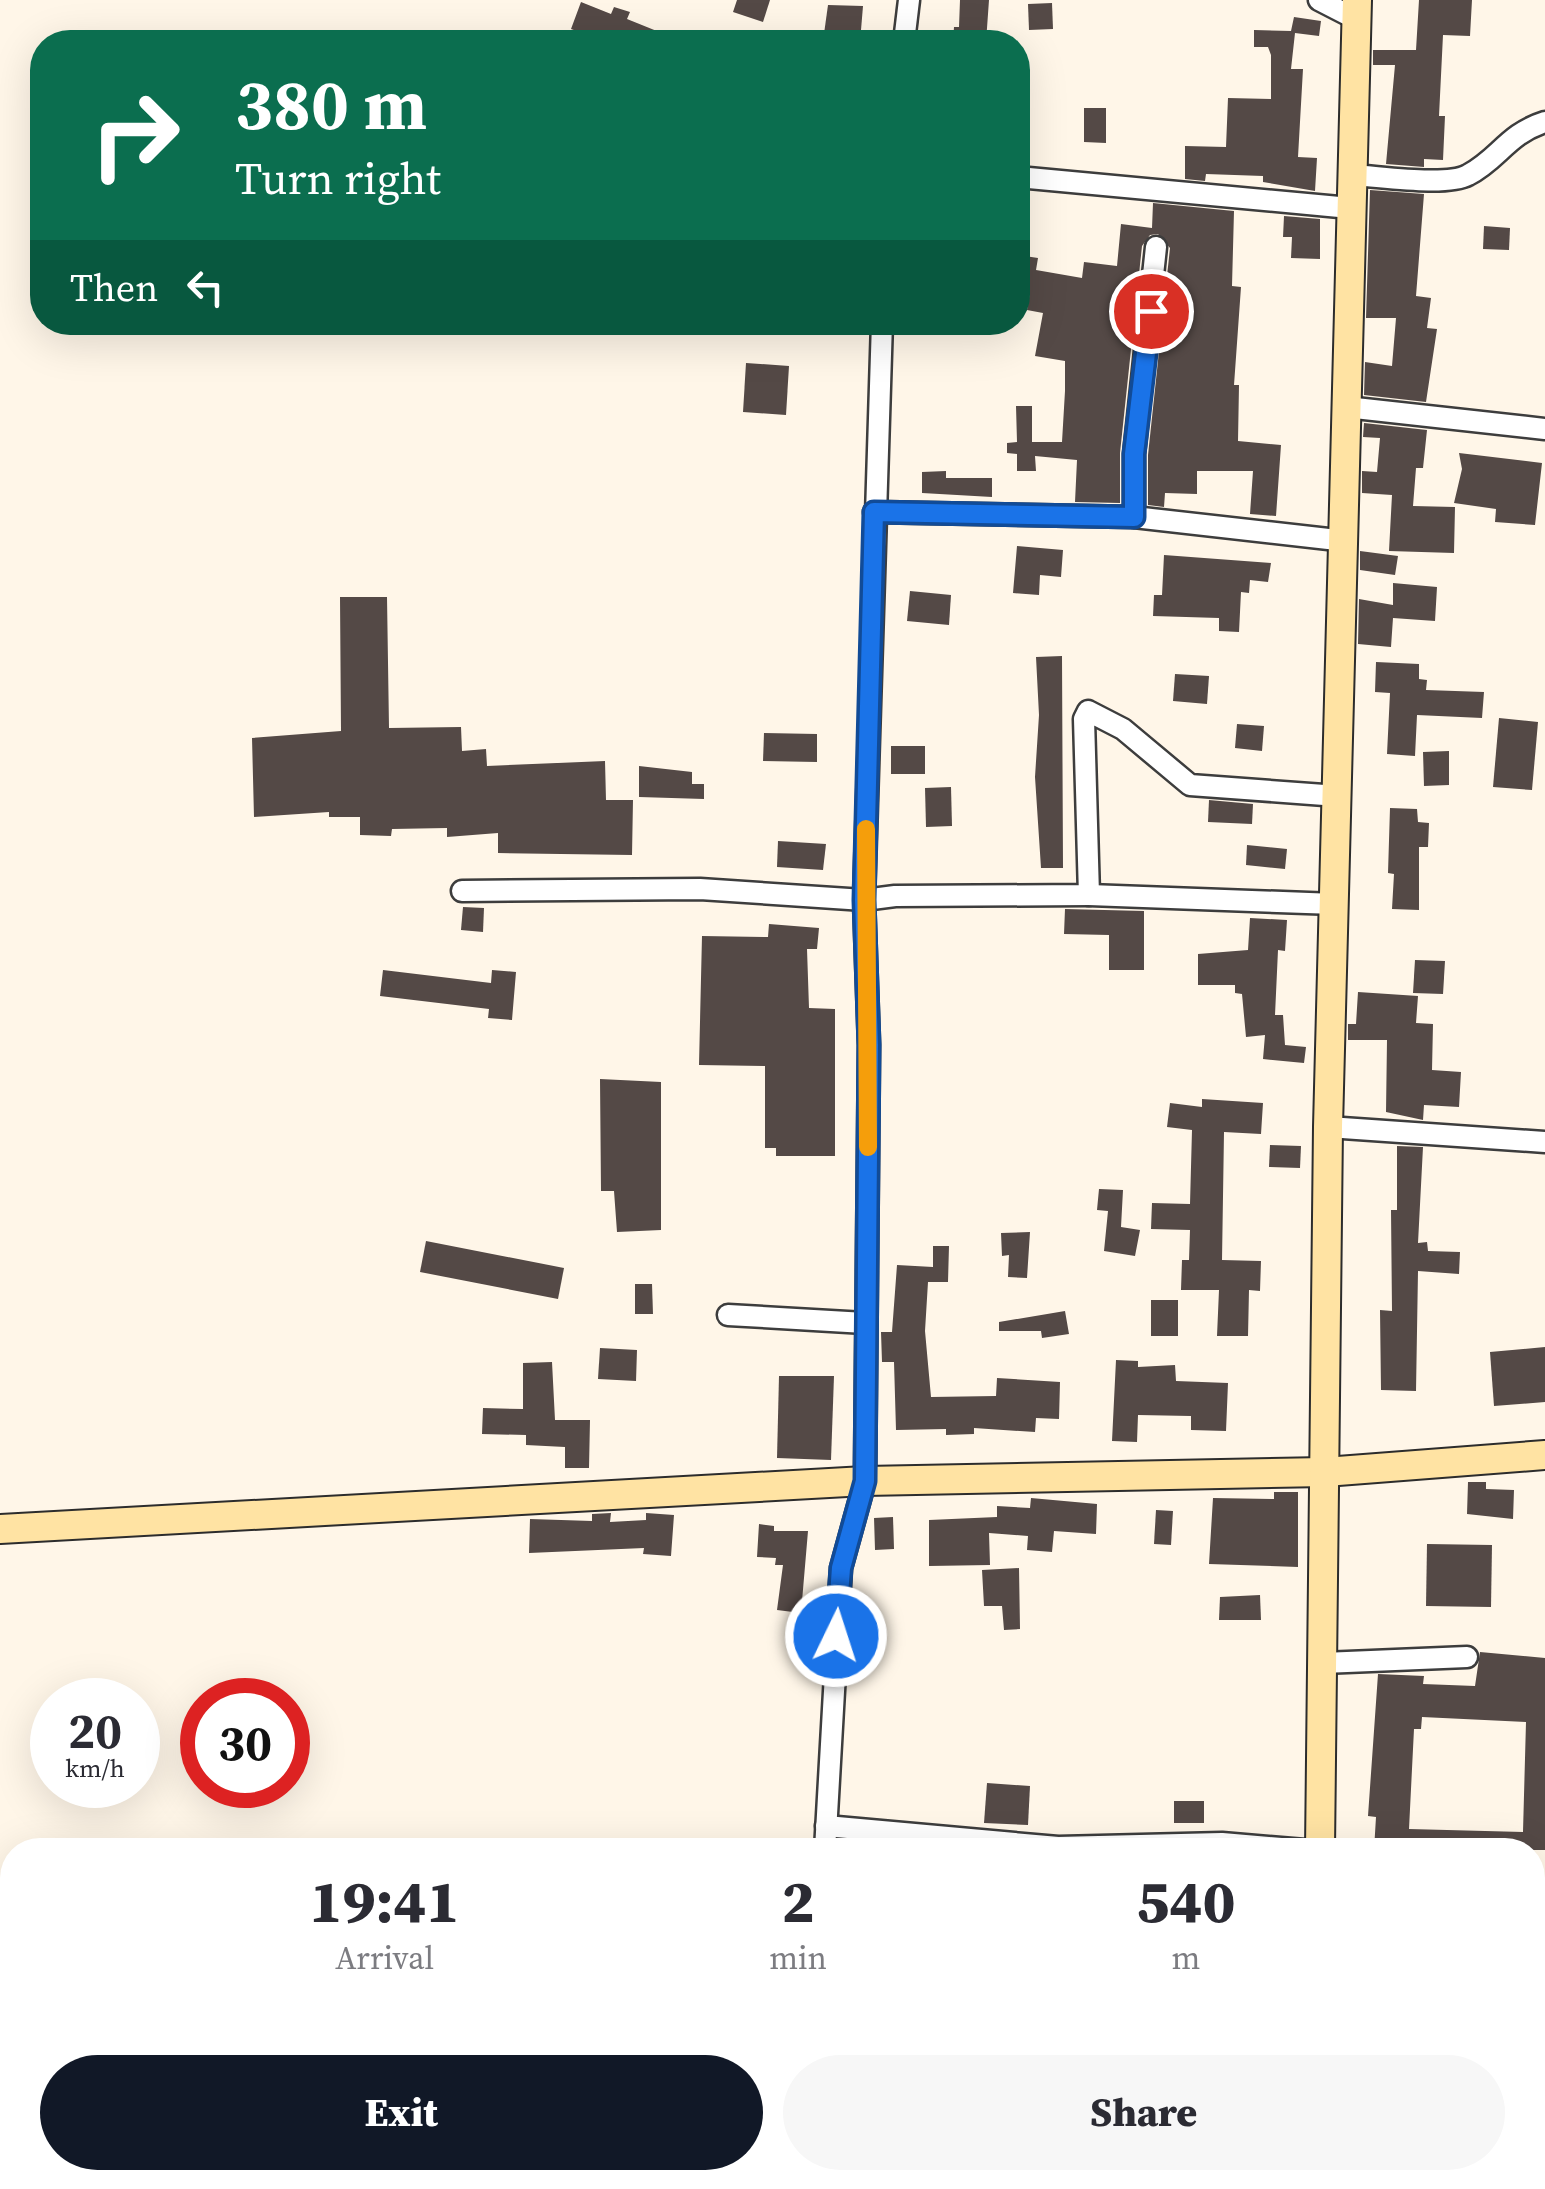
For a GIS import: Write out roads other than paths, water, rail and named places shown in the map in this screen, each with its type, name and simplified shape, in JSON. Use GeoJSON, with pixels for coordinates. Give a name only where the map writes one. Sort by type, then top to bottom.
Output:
{"type":"FeatureCollection","features":[{"type":"Feature","properties":{"kind":"main road"},"geometry":{"type":"LineString","coordinates":[[1320,1838],[1328,1127],[1346,541],[1356,9]]}},
{"type":"Feature","properties":{"kind":"main road"},"geometry":{"type":"LineString","coordinates":[[0,1529],[865,1481],[1325,1472],[1545,1455]]}},
{"type":"Feature","properties":{"kind":"street"},"geometry":{"type":"LineString","coordinates":[[905,30],[908,0]]}},
{"type":"Feature","properties":{"kind":"street"},"geometry":{"type":"LineString","coordinates":[[1319,0],[1356,9]]}},
{"type":"Feature","properties":{"kind":"street"},"geometry":{"type":"LineString","coordinates":[[1350,175],[1457,180],[1485,165],[1506,140],[1545,122]]}},
{"type":"Feature","properties":{"kind":"street"},"geometry":{"type":"LineString","coordinates":[[1030,177],[1350,208]]}},
{"type":"Feature","properties":{"kind":"street"},"geometry":{"type":"LineString","coordinates":[[1134,517],[1134,454],[1156,248]]}},
{"type":"Feature","properties":{"kind":"street"},"geometry":{"type":"LineString","coordinates":[[826,1838],[841,1568],[865,1481],[869,1045],[864,900],[881,335]]}},
{"type":"Feature","properties":{"kind":"street"},"geometry":{"type":"LineString","coordinates":[[1346,408],[1545,428]]}},
{"type":"Feature","properties":{"kind":"street"},"geometry":{"type":"LineString","coordinates":[[874,512],[1134,517],[1346,541]]}},
{"type":"Feature","properties":{"kind":"street"},"geometry":{"type":"LineString","coordinates":[[1089,895],[1084,719],[1088,711],[1122,730],[1190,785],[1338,796]]}},
{"type":"Feature","properties":{"kind":"street"},"geometry":{"type":"LineString","coordinates":[[462,891],[700,889],[864,900],[895,896],[1089,895],[1335,904]]}},
{"type":"Feature","properties":{"kind":"street"},"geometry":{"type":"LineString","coordinates":[[1328,1127],[1545,1142]]}},
{"type":"Feature","properties":{"kind":"street"},"geometry":{"type":"LineString","coordinates":[[728,1315],[865,1322]]}},
{"type":"Feature","properties":{"kind":"street"},"geometry":{"type":"LineString","coordinates":[[1323,1662],[1468,1657]]}},
{"type":"Feature","properties":{"kind":"street"},"geometry":{"type":"LineString","coordinates":[[826,1826],[959,1838]]}}]}
